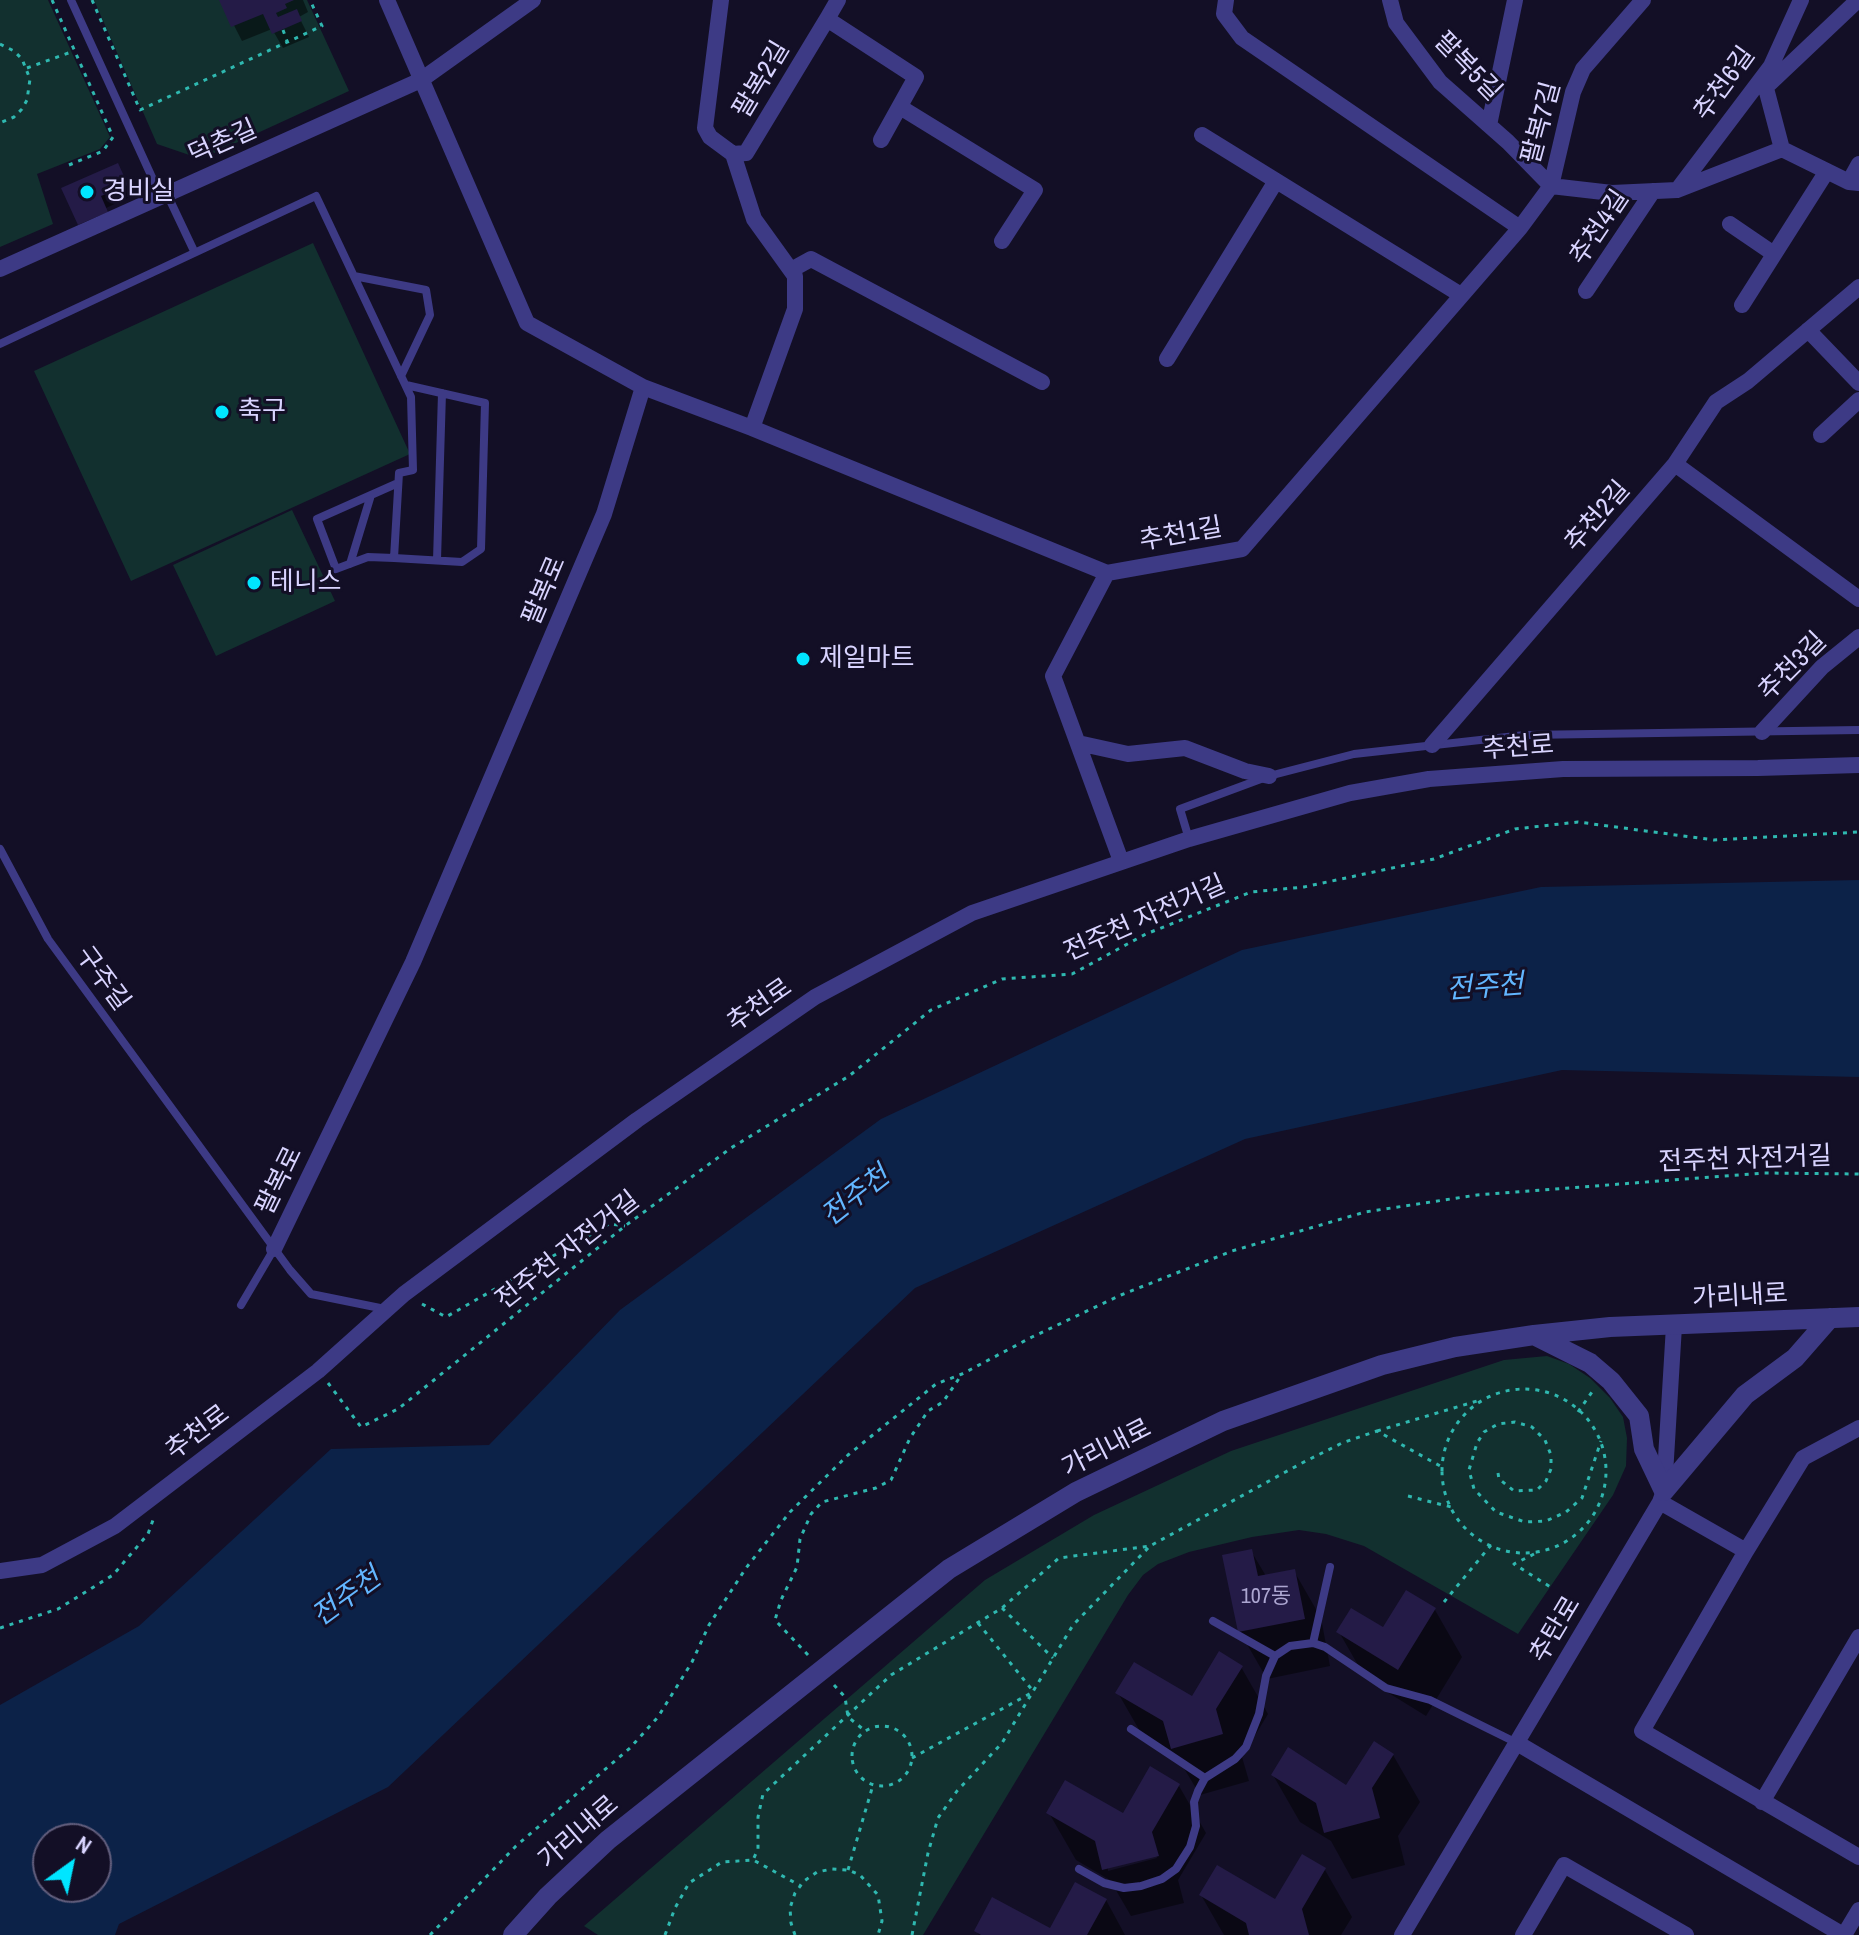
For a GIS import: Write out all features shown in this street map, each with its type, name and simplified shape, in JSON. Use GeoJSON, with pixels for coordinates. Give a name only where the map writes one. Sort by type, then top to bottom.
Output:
{"type":"FeatureCollection","features":[{"type":"Feature","properties":{"kind":"street"},"geometry":{"type":"LineString","coordinates":[[387,0],[527,323],[643,387],[752,428],[1107,573],[1053,676],[1121,861]]}},
{"type":"Feature","properties":{"kind":"street","name":"덕촌길"},"geometry":{"type":"LineString","coordinates":[[0,269],[421,80],[533,0]]}},
{"type":"Feature","properties":{"kind":"street","name":"팔복2길"},"geometry":{"type":"LineString","coordinates":[[721,0],[705,128],[710,137],[733,154],[754,219],[791,270]]}},
{"type":"Feature","properties":{"kind":"street"},"geometry":{"type":"LineString","coordinates":[[838,0],[827,19],[916,77],[881,140]]}},
{"type":"Feature","properties":{"kind":"street"},"geometry":{"type":"LineString","coordinates":[[1226,0],[1224,14],[1242,38],[1520,228]]}},
{"type":"Feature","properties":{"kind":"street","name":"팔복5길"},"geometry":{"type":"LineString","coordinates":[[1390,0],[1396,23],[1440,82],[1551,186]]}},
{"type":"Feature","properties":{"kind":"street","name":"팔복5길"},"geometry":{"type":"LineString","coordinates":[[1489,125],[1515,0]]}},
{"type":"Feature","properties":{"kind":"street","name":"팔복7길"},"geometry":{"type":"LineString","coordinates":[[1551,186],[1573,92],[1583,69],[1643,0]]}},
{"type":"Feature","properties":{"kind":"street","name":"추천6길"},"geometry":{"type":"LineString","coordinates":[[1677,190],[1764,81],[1801,0]]}},
{"type":"Feature","properties":{"kind":"street"},"geometry":{"type":"LineString","coordinates":[[1858,0],[1764,81],[1782,149],[1854,182],[1859,164]]}},
{"type":"Feature","properties":{"kind":"street","name":"팔복2길"},"geometry":{"type":"LineString","coordinates":[[733,154],[746,153],[827,19]]}},
{"type":"Feature","properties":{"kind":"street"},"geometry":{"type":"LineString","coordinates":[[900,107],[1035,190],[1002,241]]}},
{"type":"Feature","properties":{"kind":"street"},"geometry":{"type":"LineString","coordinates":[[1202,135],[1461,295]]}},
{"type":"Feature","properties":{"kind":"street","name":"추천4길"},"geometry":{"type":"LineString","coordinates":[[1551,186],[1612,193],[1677,190],[1782,149]]}},
{"type":"Feature","properties":{"kind":"street"},"geometry":{"type":"LineString","coordinates":[[1742,305],[1827,171]]}},
{"type":"Feature","properties":{"kind":"street"},"geometry":{"type":"LineString","coordinates":[[1167,359],[1276,181]]}},
{"type":"Feature","properties":{"kind":"street","name":"추천1길"},"geometry":{"type":"LineString","coordinates":[[1107,573],[1242,549],[1520,228],[1551,186]]}},
{"type":"Feature","properties":{"kind":"street","name":"추천4길"},"geometry":{"type":"LineString","coordinates":[[1586,291],[1653,191]]}},
{"type":"Feature","properties":{"kind":"street"},"geometry":{"type":"LineString","coordinates":[[1730,224],[1774,254]]}},
{"type":"Feature","properties":{"kind":"street"},"geometry":{"type":"LineString","coordinates":[[752,428],[795,309],[795,276],[791,270],[811,259],[1042,382]]}},
{"type":"Feature","properties":{"kind":"street","name":"추천2길"},"geometry":{"type":"LineString","coordinates":[[1432,745],[1675,464],[1716,402],[1748,381],[1859,287]]}},
{"type":"Feature","properties":{"kind":"street"},"geometry":{"type":"LineString","coordinates":[[1808,330],[1859,383]]}},
{"type":"Feature","properties":{"kind":"street","name":"팔복로"},"geometry":{"type":"LineString","coordinates":[[274,1249],[413,962],[604,514],[643,387]]}},
{"type":"Feature","properties":{"kind":"street"},"geometry":{"type":"LineString","coordinates":[[1821,435],[1859,400]]}},
{"type":"Feature","properties":{"kind":"street"},"geometry":{"type":"LineString","coordinates":[[1675,464],[1859,599]]}},
{"type":"Feature","properties":{"kind":"street","name":"추천3길"},"geometry":{"type":"LineString","coordinates":[[1762,732],[1822,667],[1859,637]]}},
{"type":"Feature","properties":{"kind":"street","name":"추천로"},"geometry":{"type":"LineString","coordinates":[[1078,743],[1128,754],[1185,748],[1245,771],[1269,776]]}},
{"type":"Feature","properties":{"kind":"street","name":"추천로"},"geometry":{"type":"LineString","coordinates":[[0,1571],[42,1565],[115,1526],[318,1371],[404,1294],[637,1120],[815,997],[972,913],[1189,839],[1350,793],[1429,779],[1563,769],[1859,765]]}},
{"type":"Feature","properties":{"kind":"street","name":"가리내로"},"geometry":{"type":"LineString","coordinates":[[513,1935],[556,1888],[608,1840],[949,1569],[1076,1492],[1223,1421],[1382,1365],[1455,1347],[1610,1327],[1859,1317]]}},
{"type":"Feature","properties":{"kind":"street"},"geometry":{"type":"LineString","coordinates":[[1662,1496],[1745,1395],[1795,1358],[1830,1318]]}},
{"type":"Feature","properties":{"kind":"street","name":"추탄로"},"geometry":{"type":"LineString","coordinates":[[1402,1935],[1662,1496],[1674,1326]]}},
{"type":"Feature","properties":{"kind":"street"},"geometry":{"type":"LineString","coordinates":[[1534,1335],[1590,1363],[1611,1381],[1639,1416],[1644,1449],[1662,1496],[1746,1551]]}},
{"type":"Feature","properties":{"kind":"street"},"geometry":{"type":"LineString","coordinates":[[1859,1428],[1803,1458],[1642,1731],[1859,1857]]}},
{"type":"Feature","properties":{"kind":"street"},"geometry":{"type":"LineString","coordinates":[[1762,1802],[1859,1637]]}},
{"type":"Feature","properties":{"kind":"street"},"geometry":{"type":"LineString","coordinates":[[1517,1743],[1843,1935],[1859,1910]]}},
{"type":"Feature","properties":{"kind":"street"},"geometry":{"type":"LineString","coordinates":[[1523,1935],[1564,1865],[1686,1935]]}},
{"type":"Feature","properties":{"kind":"lane"},"geometry":{"type":"LineString","coordinates":[[71,0],[194,251]]}},
{"type":"Feature","properties":{"kind":"lane"},"geometry":{"type":"LineString","coordinates":[[0,344],[316,196],[411,397],[413,470],[399,473],[394,558]]}},
{"type":"Feature","properties":{"kind":"lane"},"geometry":{"type":"LineString","coordinates":[[354,276],[426,290],[430,315],[403,380]]}},
{"type":"Feature","properties":{"kind":"lane"},"geometry":{"type":"LineString","coordinates":[[398,483],[317,519],[336,569],[368,557],[462,562],[481,549],[485,403],[403,380]]}},
{"type":"Feature","properties":{"kind":"lane"},"geometry":{"type":"LineString","coordinates":[[437,560],[442,393]]}},
{"type":"Feature","properties":{"kind":"lane"},"geometry":{"type":"LineString","coordinates":[[350,564],[371,495]]}},
{"type":"Feature","properties":{"kind":"lane","name":"추천로"},"geometry":{"type":"LineString","coordinates":[[1189,839],[1180,809],[1269,776],[1354,754],[1525,735],[1859,730]]}},
{"type":"Feature","properties":{"kind":"lane","name":"구주길"},"geometry":{"type":"LineString","coordinates":[[0,849],[48,939],[185,1125]]}},
{"type":"Feature","properties":{"kind":"lane","name":"추천로"},"geometry":{"type":"LineString","coordinates":[[185,1125],[274,1249],[311,1294],[386,1309],[404,1294]]}},
{"type":"Feature","properties":{"kind":"lane"},"geometry":{"type":"LineString","coordinates":[[241,1305],[274,1249]]}},
{"type":"Feature","properties":{"kind":"lane"},"geometry":{"type":"LineString","coordinates":[[1313,1643],[1330,1567]]}},
{"type":"Feature","properties":{"kind":"lane"},"geometry":{"type":"LineString","coordinates":[[1213,1621],[1275,1656]]}},
{"type":"Feature","properties":{"kind":"lane"},"geometry":{"type":"LineString","coordinates":[[1079,1869],[1104,1883],[1124,1888],[1141,1886],[1176,1869],[1190,1847],[1196,1826],[1194,1802],[1205,1778],[1235,1759],[1246,1747],[1259,1714],[1266,1676],[1275,1656],[1290,1646],[1313,1643],[1325,1647],[1386,1688],[1430,1700],[1517,1743]]}},
{"type":"Feature","properties":{"kind":"lane"},"geometry":{"type":"LineString","coordinates":[[1131,1729],[1205,1778]]}},
{"type":"Feature","properties":{"kind":"path"},"geometry":{"type":"LineString","coordinates":[[52,0],[113,137],[103,151],[69,165]]}},
{"type":"Feature","properties":{"kind":"path"},"geometry":{"type":"LineString","coordinates":[[92,0],[140,110],[322,26],[310,0]]}},
{"type":"Feature","properties":{"kind":"path"},"geometry":{"type":"LineString","coordinates":[[283,30],[287,42]]}},
{"type":"Feature","properties":{"kind":"path"},"geometry":{"type":"LineString","coordinates":[[0,44],[14,51],[27,68],[30,79],[27,100],[14,117],[0,123]]}},
{"type":"Feature","properties":{"kind":"path"},"geometry":{"type":"LineString","coordinates":[[27,68],[74,51]]}},
{"type":"Feature","properties":{"kind":"path","name":"전주천 자전거길"},"geometry":{"type":"LineString","coordinates":[[318,1371],[361,1427],[398,1409],[625,1226],[731,1148],[849,1076],[931,1010],[1002,979],[1072,974],[1146,934],[1251,892],[1304,887],[1434,859],[1515,829],[1578,822],[1714,840],[1859,832]]}},
{"type":"Feature","properties":{"kind":"path","name":"전주천 자전거길"},"geometry":{"type":"LineString","coordinates":[[430,1935],[516,1846],[630,1748],[658,1717],[692,1662],[709,1625],[746,1568],[790,1512],[848,1455],[936,1384],[1121,1295],[1232,1251],[1365,1212],[1477,1195],[1748,1174],[1859,1174]]}},
{"type":"Feature","properties":{"kind":"path"},"geometry":{"type":"LineString","coordinates":[[404,1294],[446,1317],[609,1224],[625,1226]]}},
{"type":"Feature","properties":{"kind":"path"},"geometry":{"type":"LineString","coordinates":[[801,1647],[775,1620],[797,1567],[800,1539],[811,1514],[822,1502],[876,1488],[891,1480],[910,1438],[928,1411],[943,1402],[962,1374]]}},
{"type":"Feature","properties":{"kind":"path"},"geometry":{"type":"LineString","coordinates":[[912,1935],[938,1818],[957,1791],[1002,1743],[1073,1625],[1150,1546],[1342,1443],[1505,1390],[1531,1388],[1560,1398],[1597,1429],[1606,1454],[1607,1481],[1599,1508],[1582,1530],[1559,1546],[1541,1551],[1504,1551],[1479,1539],[1458,1520],[1445,1495],[1442,1467],[1447,1441],[1460,1418],[1480,1400]]}},
{"type":"Feature","properties":{"kind":"path"},"geometry":{"type":"LineString","coordinates":[[1498,1473],[1499,1479],[1507,1487],[1522,1492],[1537,1490],[1546,1481],[1551,1469],[1551,1455],[1545,1440],[1532,1427],[1515,1422],[1498,1424],[1484,1432],[1477,1443],[1469,1470],[1474,1489],[1496,1512],[1525,1522],[1546,1521],[1566,1512],[1582,1498],[1601,1441]]}},
{"type":"Feature","properties":{"kind":"path"},"geometry":{"type":"LineString","coordinates":[[1377,1431],[1442,1467]]}},
{"type":"Feature","properties":{"kind":"path"},"geometry":{"type":"LineString","coordinates":[[1408,1496],[1451,1507]]}},
{"type":"Feature","properties":{"kind":"path"},"geometry":{"type":"LineString","coordinates":[[0,1628],[58,1609],[113,1575],[148,1534],[153,1519]]}},
{"type":"Feature","properties":{"kind":"path"},"geometry":{"type":"LineString","coordinates":[[1444,1602],[1491,1545]]}},
{"type":"Feature","properties":{"kind":"path"},"geometry":{"type":"LineString","coordinates":[[753,1860],[758,1849],[758,1817],[763,1794],[891,1675],[1002,1608],[1059,1558],[1150,1546]]}},
{"type":"Feature","properties":{"kind":"path"},"geometry":{"type":"LineString","coordinates":[[1541,1551],[1514,1564],[1552,1588]]}},
{"type":"Feature","properties":{"kind":"path"},"geometry":{"type":"LineString","coordinates":[[1002,1608],[1054,1656]]}},
{"type":"Feature","properties":{"kind":"path"},"geometry":{"type":"LineString","coordinates":[[978,1623],[1033,1691]]}},
{"type":"Feature","properties":{"kind":"path"},"geometry":{"type":"LineString","coordinates":[[912,1758],[1033,1691]]}},
{"type":"Feature","properties":{"kind":"path"},"geometry":{"type":"LineString","coordinates":[[845,1697],[848,1717],[864,1730]]}},
{"type":"Feature","properties":{"kind":"path"},"geometry":{"type":"LineString","coordinates":[[875,1726],[893,1727],[908,1740],[912,1758],[906,1775],[900,1781],[882,1787],[864,1781],[852,1765],[853,1745],[864,1730],[875,1726]]}},
{"type":"Feature","properties":{"kind":"path"},"geometry":{"type":"LineString","coordinates":[[848,1870],[873,1785]]}},
{"type":"Feature","properties":{"kind":"path"},"geometry":{"type":"LineString","coordinates":[[665,1935],[689,1883],[722,1862],[753,1860],[801,1886]]}},
{"type":"Feature","properties":{"kind":"path"},"geometry":{"type":"LineString","coordinates":[[795,1935],[790,1908],[801,1886],[817,1872],[832,1869],[848,1870],[870,1884],[878,1895],[882,1921],[879,1935]]}},
{"type":"Feature","properties":{"kind":"green space"},"geometry":{"type":"Polygon","coordinates":[[[0,0],[48,0],[110,137],[100,149],[37,174],[53,224],[0,247],[0,0]]]}},
{"type":"Feature","properties":{"kind":"green space"},"geometry":{"type":"Polygon","coordinates":[[[94,0],[307,0],[349,91],[201,159],[157,144],[94,0]]]}},
{"type":"Feature","properties":{"kind":"green space","name":"축구"},"geometry":{"type":"Polygon","coordinates":[[[313,243],[410,454],[131,581],[34,371],[313,243]]]}},
{"type":"Feature","properties":{"kind":"green space","name":"테니스"},"geometry":{"type":"Polygon","coordinates":[[[292,510],[335,601],[216,656],[173,565],[292,510]]]}},
{"type":"Feature","properties":{"kind":"green space"},"geometry":{"type":"Polygon","coordinates":[[[1547,1356],[1569,1364],[1590,1378],[1610,1398],[1623,1417],[1627,1438],[1626,1466],[1613,1495],[1518,1634],[1364,1546],[1326,1534],[1299,1530],[1189,1552],[1158,1564],[1143,1575],[1128,1595],[923,1935],[598,1935],[584,1926],[985,1580],[1094,1515],[1231,1451],[1504,1360],[1547,1356]]]}},
{"type":"Feature","properties":{"kind":"water","name":"전주천"},"geometry":{"type":"Polygon","coordinates":[[[1859,880],[1859,1077],[1562,1070],[1245,1139],[915,1288],[388,1787],[119,1924],[115,1935],[0,1935],[0,1705],[139,1626],[331,1449],[489,1445],[620,1310],[881,1119],[1242,950],[1541,887],[1859,880]]]}},
{"type":"Feature","properties":{"kind":"building"},"geometry":{"type":"Polygon","coordinates":[[[219,0],[294,0],[276,13],[278,17],[297,9],[302,21],[272,34],[263,14],[231,27],[219,0]]]}},
{"type":"Feature","properties":{"kind":"building","name":"경비실"},"geometry":{"type":"Polygon","coordinates":[[[118,163],[128,185],[101,196],[108,212],[78,225],[61,188],[118,163]]]}},
{"type":"Feature","properties":{"kind":"building"},"geometry":{"type":"Polygon","coordinates":[[[1252,1549],[1258,1576],[1295,1569],[1305,1619],[1238,1632],[1222,1555],[1252,1549]]]}},
{"type":"Feature","properties":{"kind":"building"},"geometry":{"type":"Polygon","coordinates":[[[1406,1590],[1436,1608],[1398,1670],[1336,1632],[1351,1608],[1383,1627],[1406,1590]]]}},
{"type":"Feature","properties":{"kind":"building"},"geometry":{"type":"Polygon","coordinates":[[[1219,1651],[1243,1666],[1216,1709],[1223,1734],[1171,1749],[1163,1721],[1115,1693],[1134,1662],[1192,1696],[1219,1651]]]}},
{"type":"Feature","properties":{"kind":"building"},"geometry":{"type":"Polygon","coordinates":[[[1374,1741],[1394,1754],[1372,1788],[1380,1818],[1324,1833],[1316,1803],[1271,1775],[1288,1747],[1346,1785],[1374,1741]]]}},
{"type":"Feature","properties":{"kind":"building"},"geometry":{"type":"Polygon","coordinates":[[[1150,1766],[1180,1784],[1152,1832],[1159,1856],[1102,1870],[1095,1841],[1046,1813],[1065,1780],[1123,1813],[1150,1766]]]}},
{"type":"Feature","properties":{"kind":"building"},"geometry":{"type":"Polygon","coordinates":[[[1302,1854],[1326,1868],[1302,1909],[1309,1935],[1249,1935],[1246,1923],[1199,1895],[1217,1865],[1275,1899],[1302,1854]]]}},
{"type":"Feature","properties":{"kind":"building"},"geometry":{"type":"Polygon","coordinates":[[[1075,1882],[1107,1899],[1087,1935],[981,1935],[974,1931],[992,1897],[1050,1928],[1075,1882]]]}},
{"type":"Feature","properties":{"kind":"place","name":"경비실"},"geometry":{"type":"Point","coordinates":[87,192]}},
{"type":"Feature","properties":{"kind":"place","name":"축구"},"geometry":{"type":"Point","coordinates":[222,412]}},
{"type":"Feature","properties":{"kind":"place","name":"테니스"},"geometry":{"type":"Point","coordinates":[254,583]}},
{"type":"Feature","properties":{"kind":"place","name":"제일마트"},"geometry":{"type":"Point","coordinates":[803,659]}}]}
